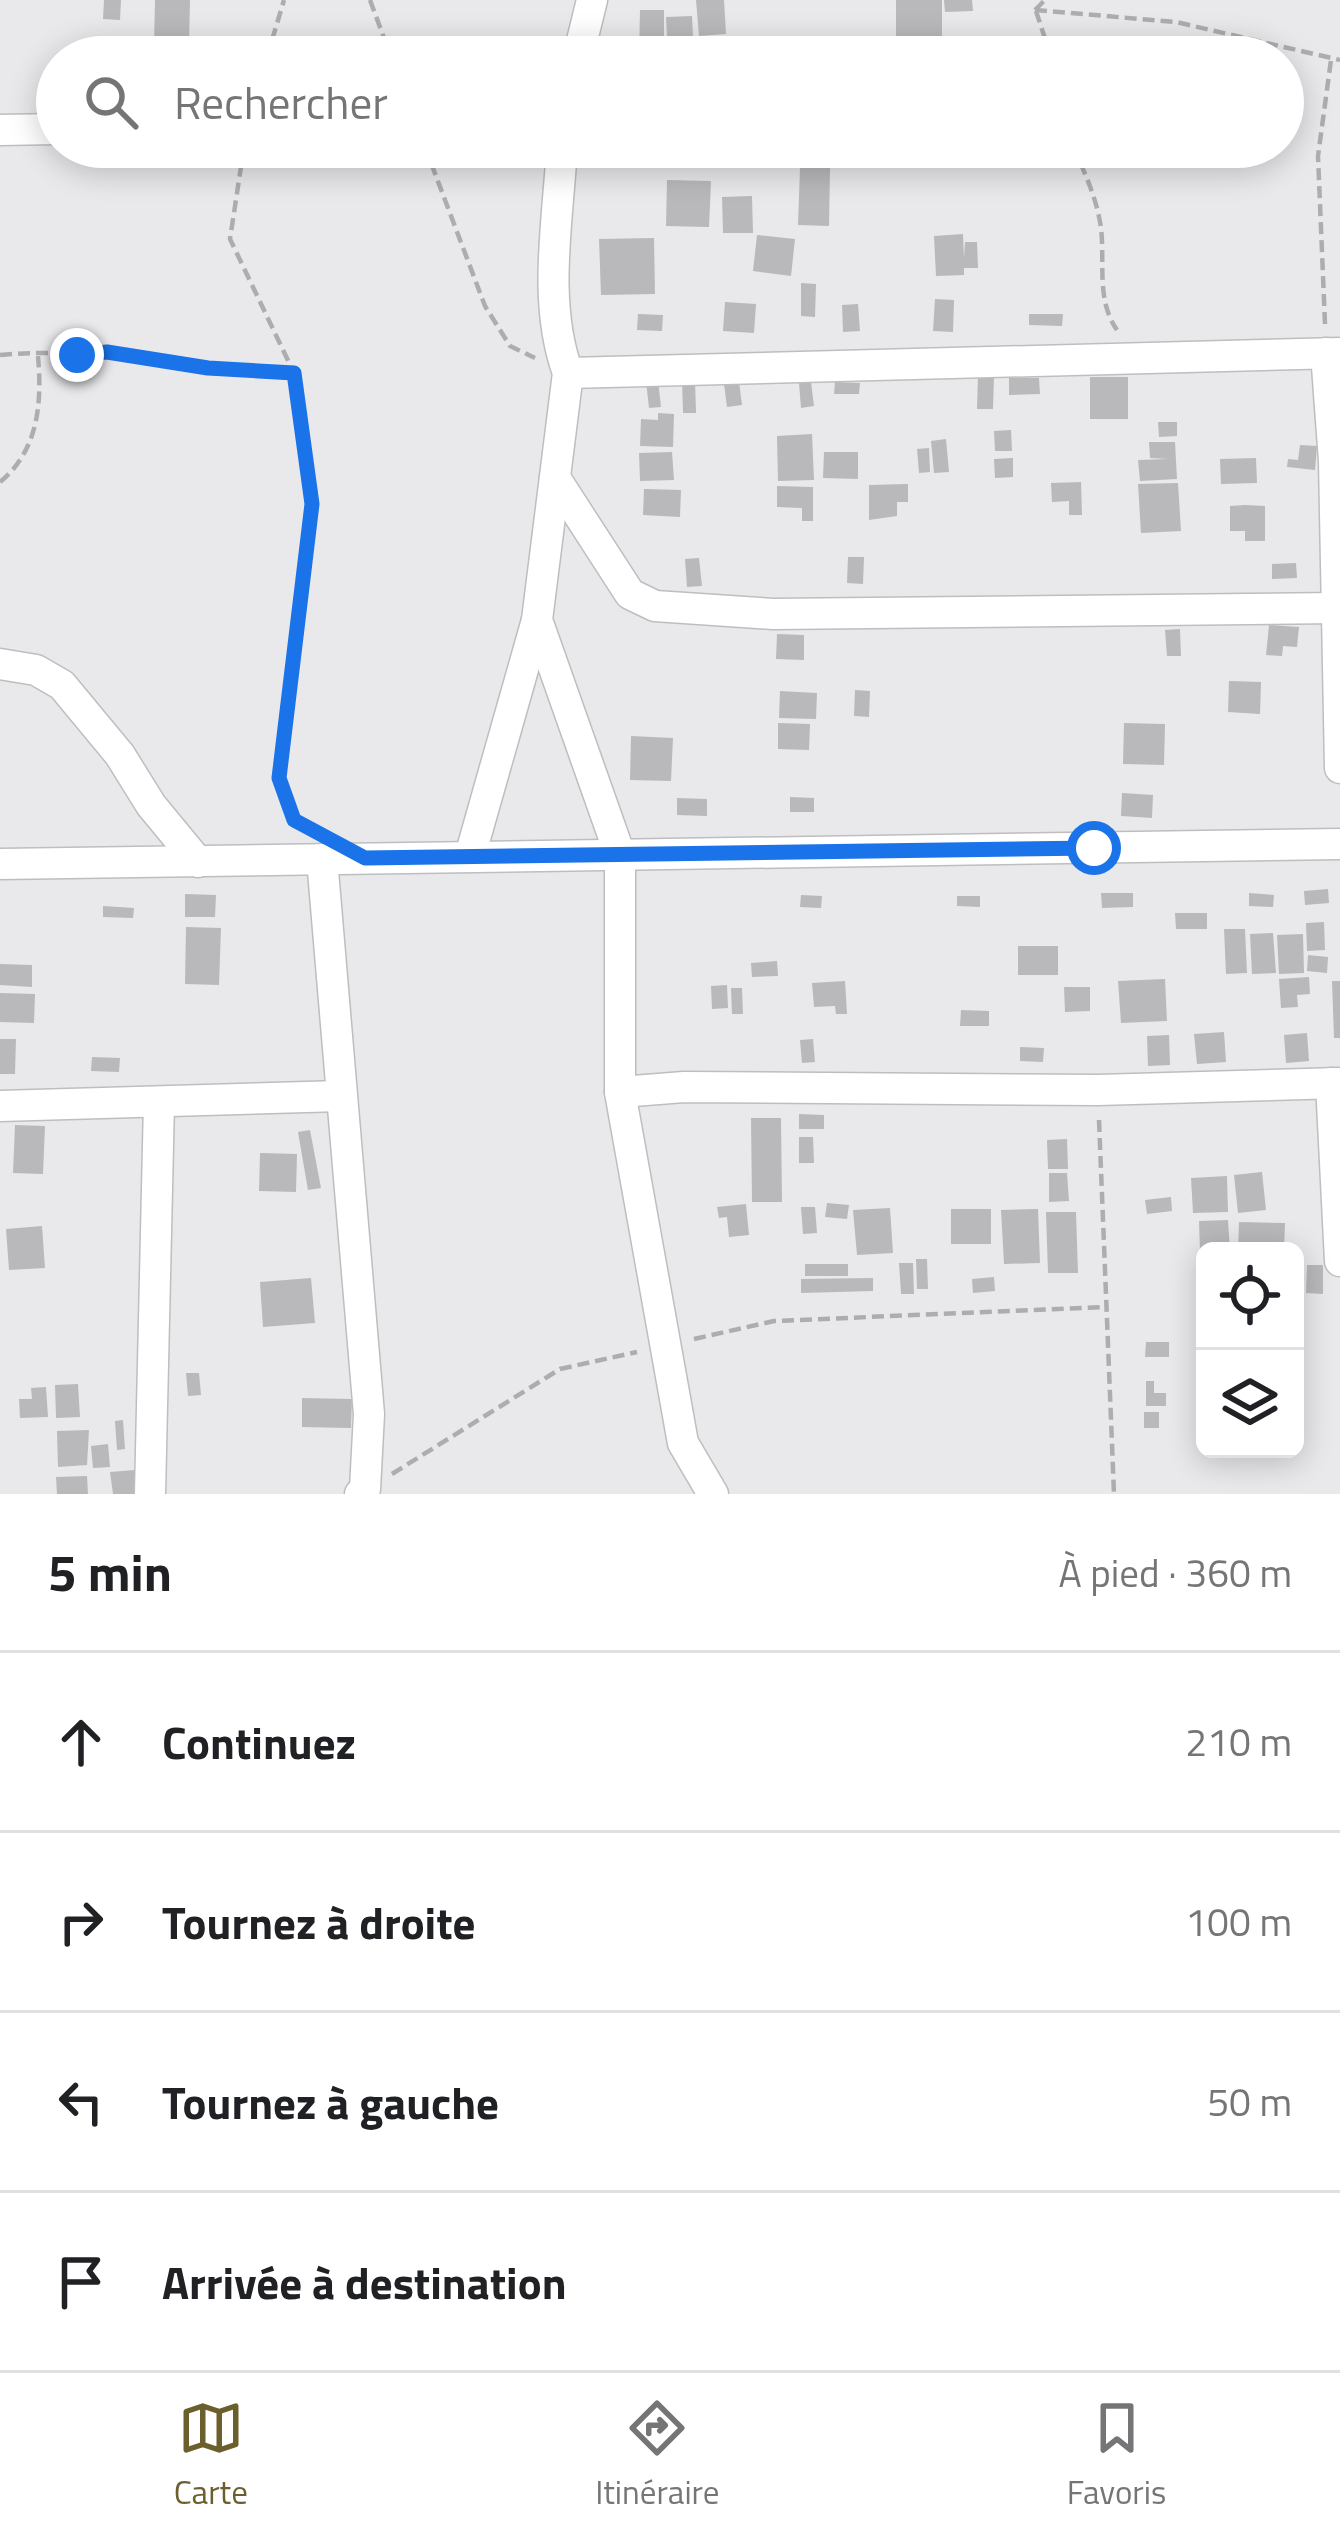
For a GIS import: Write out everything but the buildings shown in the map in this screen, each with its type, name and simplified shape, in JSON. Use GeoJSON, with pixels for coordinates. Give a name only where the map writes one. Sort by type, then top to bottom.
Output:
{"type":"FeatureCollection","features":[{"type":"Feature","properties":{"kind":"street"},"geometry":{"type":"LineString","coordinates":[[583,36],[592,0]]}},
{"type":"Feature","properties":{"kind":"street"},"geometry":{"type":"LineString","coordinates":[[0,130],[36,129]]}},
{"type":"Feature","properties":{"kind":"street"},"geometry":{"type":"LineString","coordinates":[[470,856],[537,620],[568,373],[556,342],[553,314],[561,168]]}},
{"type":"Feature","properties":{"kind":"street"},"geometry":{"type":"LineString","coordinates":[[568,373],[1333,353],[1340,768]]}},
{"type":"Feature","properties":{"kind":"street"},"geometry":{"type":"LineString","coordinates":[[555,478],[630,594],[655,606],[773,614],[1338,608]]}},
{"type":"Feature","properties":{"kind":"street"},"geometry":{"type":"LineString","coordinates":[[537,620],[620,854],[620,1092],[683,1443],[713,1494]]}},
{"type":"Feature","properties":{"kind":"street"},"geometry":{"type":"LineString","coordinates":[[0,664],[36,670],[62,685],[198,862]]}},
{"type":"Feature","properties":{"kind":"street"},"geometry":{"type":"LineString","coordinates":[[0,864],[1340,844]]}},
{"type":"Feature","properties":{"kind":"street"},"geometry":{"type":"LineString","coordinates":[[322,859],[368,1414],[362,1492]]}},
{"type":"Feature","properties":{"kind":"street"},"geometry":{"type":"LineString","coordinates":[[620,1092],[684,1087],[1098,1090],[1335,1083],[1340,1261]]}},
{"type":"Feature","properties":{"kind":"street"},"geometry":{"type":"LineString","coordinates":[[0,1106],[341,1096]]}},
{"type":"Feature","properties":{"kind":"street"},"geometry":{"type":"LineString","coordinates":[[150,1494],[159,1102]]}},
{"type":"Feature","properties":{"kind":"path"},"geometry":{"type":"LineString","coordinates":[[273,36],[284,0]]}},
{"type":"Feature","properties":{"kind":"path"},"geometry":{"type":"LineString","coordinates":[[370,0],[383,36]]}},
{"type":"Feature","properties":{"kind":"path"},"geometry":{"type":"LineString","coordinates":[[1035,10],[1045,0]]}},
{"type":"Feature","properties":{"kind":"path"},"geometry":{"type":"LineString","coordinates":[[1035,10],[1044,36]]}},
{"type":"Feature","properties":{"kind":"path"},"geometry":{"type":"LineString","coordinates":[[1035,10],[1176,22],[1236,36]]}},
{"type":"Feature","properties":{"kind":"path"},"geometry":{"type":"LineString","coordinates":[[1304,52],[1340,60]]}},
{"type":"Feature","properties":{"kind":"path"},"geometry":{"type":"LineString","coordinates":[[1331,58],[1318,156],[1333,353]]}},
{"type":"Feature","properties":{"kind":"path"},"geometry":{"type":"LineString","coordinates":[[241,168],[230,239],[294,373],[312,504],[279,778],[294,820],[365,858]]}},
{"type":"Feature","properties":{"kind":"path"},"geometry":{"type":"LineString","coordinates":[[433,168],[485,306],[511,346],[568,373]]}},
{"type":"Feature","properties":{"kind":"path"},"geometry":{"type":"LineString","coordinates":[[1081,168],[1101,229],[1104,306],[1114,328],[1158,356]]}},
{"type":"Feature","properties":{"kind":"path"},"geometry":{"type":"LineString","coordinates":[[0,355],[107,352],[208,368],[294,373]]}},
{"type":"Feature","properties":{"kind":"path"},"geometry":{"type":"LineString","coordinates":[[0,482],[11,473],[34,433],[41,394],[38,355]]}},
{"type":"Feature","properties":{"kind":"path"},"geometry":{"type":"LineString","coordinates":[[1098,1090],[1114,1494]]}},
{"type":"Feature","properties":{"kind":"path"},"geometry":{"type":"LineString","coordinates":[[362,1492],[560,1369],[774,1321],[1106,1307]]}},
{"type":"Feature","properties":{"kind":"route"},"geometry":{"type":"LineString","coordinates":[[77,355],[107,352],[208,368],[294,373],[312,504],[279,778],[294,820],[365,858],[1094,848]]}}]}
